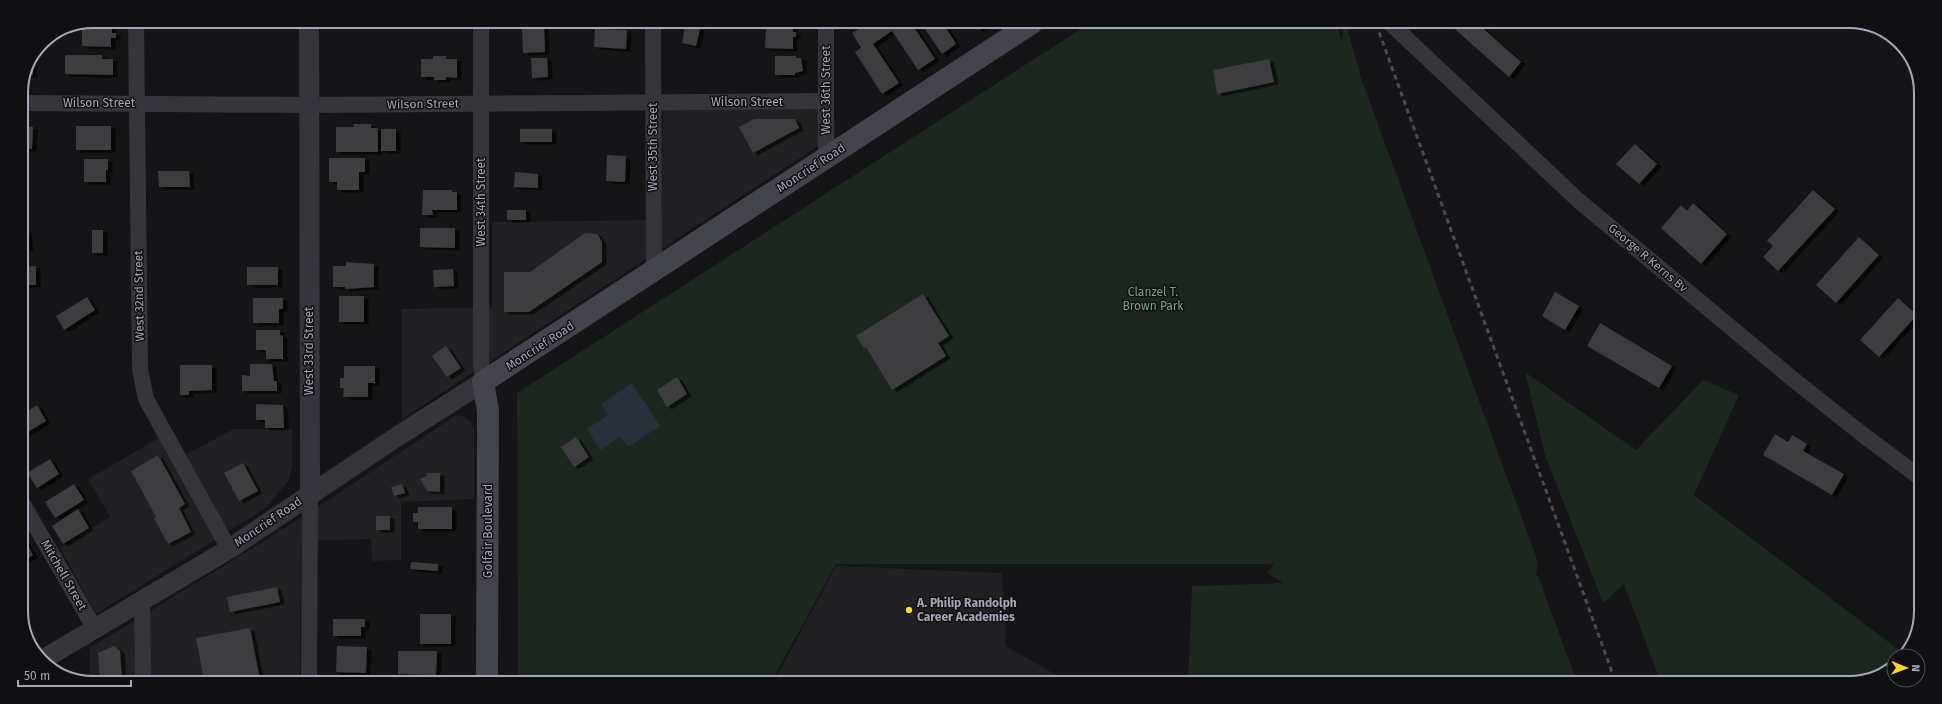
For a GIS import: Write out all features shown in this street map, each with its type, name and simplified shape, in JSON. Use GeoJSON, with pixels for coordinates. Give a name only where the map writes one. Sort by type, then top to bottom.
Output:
{"type":"FeatureCollection","features":[{"type":"Feature","properties":{"kind":"main road","name":"Moncrief Road"},"geometry":{"type":"LineString","coordinates":[[483,382],[1024,28]]}},
{"type":"Feature","properties":{"kind":"main road","name":"Golfair Boulevard"},"geometry":{"type":"LineString","coordinates":[[483,382],[488,410],[487,676]]}},
{"type":"Feature","properties":{"kind":"street","name":"West 32nd Street"},"geometry":{"type":"LineString","coordinates":[[136,28],[141,385],[146,399],[229,549]]}},
{"type":"Feature","properties":{"kind":"street","name":"West 33rd Street"},"geometry":{"type":"LineString","coordinates":[[309,28],[309,676]]}},
{"type":"Feature","properties":{"kind":"street","name":"West 34th Street"},"geometry":{"type":"LineString","coordinates":[[482,28],[481,358],[483,382]]}},
{"type":"Feature","properties":{"kind":"street","name":"West 35th Street"},"geometry":{"type":"LineString","coordinates":[[653,28],[654,271]]}},
{"type":"Feature","properties":{"kind":"street","name":"West 36th Street"},"geometry":{"type":"LineString","coordinates":[[826,28],[826,158]]}},
{"type":"Feature","properties":{"kind":"street","name":"George R Kerns Bv"},"geometry":{"type":"LineString","coordinates":[[1395,28],[1578,201],[1800,385],[1914,473]]}},
{"type":"Feature","properties":{"kind":"street","name":"Wilson Street"},"geometry":{"type":"LineString","coordinates":[[28,103],[137,102],[308,104],[825,101]]}},
{"type":"Feature","properties":{"kind":"street","name":"Moncrief Road"},"geometry":{"type":"LineString","coordinates":[[47,657],[229,549],[483,382]]}},
{"type":"Feature","properties":{"kind":"street","name":"Mitchell Street"},"geometry":{"type":"LineString","coordinates":[[28,513],[95,629]]}},
{"type":"Feature","properties":{"kind":"street"},"geometry":{"type":"LineString","coordinates":[[142,601],[143,676]]}},
{"type":"Feature","properties":{"kind":"shaded area"},"geometry":{"type":"Polygon","coordinates":[[[834,107],[835,135],[402,419],[402,309],[492,307],[492,222],[662,220],[663,109],[834,107]]]}},
{"type":"Feature","properties":{"kind":"shaded area"},"geometry":{"type":"Polygon","coordinates":[[[632,383],[660,426],[628,447],[620,437],[600,450],[587,429],[608,415],[601,404],[632,383]]]}},
{"type":"Feature","properties":{"kind":"shaded area"},"geometry":{"type":"Polygon","coordinates":[[[455,416],[463,416],[471,422],[474,430],[474,499],[401,502],[401,560],[372,561],[371,539],[301,541],[300,676],[90,676],[90,648],[301,518],[455,416]]]}},
{"type":"Feature","properties":{"kind":"shaded area"},"geometry":{"type":"Polygon","coordinates":[[[234,429],[292,429],[292,466],[289,480],[267,507],[96,614],[60,548],[110,517],[88,479],[171,431],[185,455],[234,429]]]}},
{"type":"Feature","properties":{"kind":"shaded area","name":"A. Philip Randolph Career Academies"},"geometry":{"type":"Polygon","coordinates":[[[836,566],[1002,573],[1006,646],[1058,676],[777,676],[836,566]]]}},
{"type":"Feature","properties":{"kind":"green space","name":"Clanzel T. Brown Park"},"geometry":{"type":"Polygon","coordinates":[[[1082,28],[1338,28],[1342,40],[1344,28],[1347,28],[1361,78],[1538,562],[1536,576],[1538,576],[1575,676],[1188,676],[1192,586],[1284,583],[1267,573],[1274,564],[836,564],[775,676],[518,676],[517,393],[1082,28]]]}},
{"type":"Feature","properties":{"kind":"green space"},"geometry":{"type":"Polygon","coordinates":[[[1525,372],[1636,450],[1703,380],[1739,395],[1694,495],[1896,648],[1886,648],[1886,665],[1870,673],[1858,675],[1658,676],[1624,584],[1603,603],[1545,455],[1525,372]]]}},
{"type":"Feature","properties":{"kind":"building"},"geometry":{"type":"Polygon","coordinates":[[[112,28],[112,33],[116,33],[116,38],[111,38],[111,47],[82,46],[82,29],[112,28]]]}},
{"type":"Feature","properties":{"kind":"building"},"geometry":{"type":"Polygon","coordinates":[[[522,28],[544,28],[545,52],[523,53],[522,28]]]}},
{"type":"Feature","properties":{"kind":"building"},"geometry":{"type":"Polygon","coordinates":[[[685,28],[700,29],[696,46],[682,43],[685,28]]]}},
{"type":"Feature","properties":{"kind":"building"},"geometry":{"type":"Polygon","coordinates":[[[766,28],[793,28],[793,32],[796,32],[796,37],[793,37],[793,49],[765,48],[766,28]]]}},
{"type":"Feature","properties":{"kind":"building"},"geometry":{"type":"Polygon","coordinates":[[[860,28],[914,28],[935,59],[918,70],[892,31],[873,44],[899,83],[882,94],[855,52],[861,48],[852,33],[860,28]]]}},
{"type":"Feature","properties":{"kind":"building"},"geometry":{"type":"Polygon","coordinates":[[[924,28],[946,28],[956,44],[942,54],[924,28]]]}},
{"type":"Feature","properties":{"kind":"building"},"geometry":{"type":"Polygon","coordinates":[[[1454,28],[1483,28],[1521,62],[1509,77],[1454,28]]]}},
{"type":"Feature","properties":{"kind":"building"},"geometry":{"type":"Polygon","coordinates":[[[595,29],[627,30],[626,49],[594,47],[595,29]]]}},
{"type":"Feature","properties":{"kind":"building"},"geometry":{"type":"Polygon","coordinates":[[[65,55],[102,55],[102,59],[113,59],[113,75],[65,74],[65,55]]]}},
{"type":"Feature","properties":{"kind":"building"},"geometry":{"type":"Polygon","coordinates":[[[433,56],[446,56],[446,59],[457,59],[457,78],[446,77],[446,80],[434,80],[434,77],[421,77],[421,59],[433,59],[433,56]]]}},
{"type":"Feature","properties":{"kind":"building"},"geometry":{"type":"Polygon","coordinates":[[[775,56],[796,56],[796,58],[801,58],[803,71],[795,73],[795,75],[775,75],[775,56]]]}},
{"type":"Feature","properties":{"kind":"building"},"geometry":{"type":"Polygon","coordinates":[[[531,58],[547,58],[548,77],[532,78],[531,58]]]}},
{"type":"Feature","properties":{"kind":"building"},"geometry":{"type":"Polygon","coordinates":[[[1269,59],[1274,82],[1217,94],[1213,70],[1269,59]]]}},
{"type":"Feature","properties":{"kind":"building"},"geometry":{"type":"Polygon","coordinates":[[[754,119],[795,119],[799,128],[753,153],[739,127],[754,119]]]}},
{"type":"Feature","properties":{"kind":"building"},"geometry":{"type":"Polygon","coordinates":[[[353,124],[371,124],[371,128],[378,128],[378,152],[336,152],[336,127],[354,127],[353,124]]]}},
{"type":"Feature","properties":{"kind":"building"},"geometry":{"type":"Polygon","coordinates":[[[76,126],[111,126],[111,150],[76,150],[76,126]]]}},
{"type":"Feature","properties":{"kind":"building"},"geometry":{"type":"Polygon","coordinates":[[[28,127],[33,127],[32,149],[28,149],[28,127]]]}},
{"type":"Feature","properties":{"kind":"building"},"geometry":{"type":"Polygon","coordinates":[[[381,129],[396,129],[396,151],[381,151],[381,129]]]}},
{"type":"Feature","properties":{"kind":"building"},"geometry":{"type":"Polygon","coordinates":[[[520,129],[552,129],[552,142],[520,142],[520,129]]]}},
{"type":"Feature","properties":{"kind":"building"},"geometry":{"type":"Polygon","coordinates":[[[1635,144],[1657,164],[1639,184],[1616,164],[1635,144]]]}},
{"type":"Feature","properties":{"kind":"building"},"geometry":{"type":"Polygon","coordinates":[[[607,155],[626,156],[625,182],[606,181],[607,155]]]}},
{"type":"Feature","properties":{"kind":"building"},"geometry":{"type":"Polygon","coordinates":[[[329,158],[365,158],[365,172],[359,172],[359,190],[337,190],[337,182],[329,182],[329,158]]]}},
{"type":"Feature","properties":{"kind":"building"},"geometry":{"type":"Polygon","coordinates":[[[84,159],[108,159],[106,182],[84,182],[84,159]]]}},
{"type":"Feature","properties":{"kind":"building"},"geometry":{"type":"Polygon","coordinates":[[[158,171],[189,171],[190,187],[159,187],[158,171]]]}},
{"type":"Feature","properties":{"kind":"building"},"geometry":{"type":"Polygon","coordinates":[[[515,172],[538,174],[538,188],[514,187],[515,172]]]}},
{"type":"Feature","properties":{"kind":"building"},"geometry":{"type":"Polygon","coordinates":[[[423,190],[452,190],[452,192],[457,192],[457,210],[432,210],[433,215],[422,215],[423,190]]]}},
{"type":"Feature","properties":{"kind":"building"},"geometry":{"type":"Polygon","coordinates":[[[1813,190],[1835,209],[1778,271],[1763,257],[1773,246],[1767,241],[1813,190]]]}},
{"type":"Feature","properties":{"kind":"building"},"geometry":{"type":"Polygon","coordinates":[[[1693,203],[1727,234],[1701,264],[1661,228],[1681,205],[1687,211],[1693,203]]]}},
{"type":"Feature","properties":{"kind":"building"},"geometry":{"type":"Polygon","coordinates":[[[507,210],[526,210],[526,220],[507,220],[507,210]]]}},
{"type":"Feature","properties":{"kind":"building"},"geometry":{"type":"Polygon","coordinates":[[[420,228],[455,228],[455,248],[420,247],[420,228]]]}},
{"type":"Feature","properties":{"kind":"building"},"geometry":{"type":"Polygon","coordinates":[[[92,230],[103,230],[103,253],[92,253],[92,230]]]}},
{"type":"Feature","properties":{"kind":"building"},"geometry":{"type":"Polygon","coordinates":[[[585,233],[597,234],[602,242],[602,262],[529,312],[504,312],[504,272],[530,272],[585,233]]]}},
{"type":"Feature","properties":{"kind":"building"},"geometry":{"type":"Polygon","coordinates":[[[1859,237],[1879,255],[1836,303],[1816,285],[1859,237]]]}},
{"type":"Feature","properties":{"kind":"building"},"geometry":{"type":"Polygon","coordinates":[[[346,262],[374,264],[374,287],[345,289],[345,287],[333,287],[333,266],[346,266],[346,262]]]}},
{"type":"Feature","properties":{"kind":"building"},"geometry":{"type":"Polygon","coordinates":[[[36,266],[36,285],[28,285],[28,267],[36,266]]]}},
{"type":"Feature","properties":{"kind":"building"},"geometry":{"type":"Polygon","coordinates":[[[247,267],[278,267],[278,285],[247,285],[247,267]]]}},
{"type":"Feature","properties":{"kind":"building"},"geometry":{"type":"Polygon","coordinates":[[[453,269],[454,286],[434,287],[433,270],[453,269]]]}},
{"type":"Feature","properties":{"kind":"building"},"geometry":{"type":"Polygon","coordinates":[[[1555,292],[1579,306],[1565,330],[1542,316],[1555,292]]]}},
{"type":"Feature","properties":{"kind":"building"},"geometry":{"type":"Polygon","coordinates":[[[923,294],[949,336],[938,343],[946,356],[892,390],[866,347],[864,348],[856,336],[923,294]]]}},
{"type":"Feature","properties":{"kind":"building"},"geometry":{"type":"Polygon","coordinates":[[[339,296],[364,296],[364,322],[339,322],[339,296]]]}},
{"type":"Feature","properties":{"kind":"building"},"geometry":{"type":"Polygon","coordinates":[[[87,297],[95,310],[64,330],[56,316],[87,297]]]}},
{"type":"Feature","properties":{"kind":"building"},"geometry":{"type":"Polygon","coordinates":[[[253,298],[283,298],[283,309],[279,309],[279,323],[253,323],[253,298]]]}},
{"type":"Feature","properties":{"kind":"building"},"geometry":{"type":"Polygon","coordinates":[[[1898,298],[1914,312],[1914,318],[1879,357],[1860,340],[1898,298]]]}},
{"type":"Feature","properties":{"kind":"building"},"geometry":{"type":"Polygon","coordinates":[[[1600,323],[1672,366],[1659,388],[1587,346],[1600,323]]]}},
{"type":"Feature","properties":{"kind":"building"},"geometry":{"type":"Polygon","coordinates":[[[256,330],[280,330],[280,335],[283,336],[283,359],[266,359],[266,350],[256,350],[256,330]]]}},
{"type":"Feature","properties":{"kind":"building"},"geometry":{"type":"Polygon","coordinates":[[[446,346],[461,368],[447,377],[432,356],[446,346]]]}},
{"type":"Feature","properties":{"kind":"building"},"geometry":{"type":"Polygon","coordinates":[[[250,364],[272,364],[274,381],[277,381],[277,391],[242,391],[242,375],[250,376],[250,364]]]}},
{"type":"Feature","properties":{"kind":"building"},"geometry":{"type":"Polygon","coordinates":[[[180,365],[212,365],[212,390],[189,391],[189,395],[180,395],[180,365]]]}},
{"type":"Feature","properties":{"kind":"building"},"geometry":{"type":"Polygon","coordinates":[[[344,366],[375,366],[375,383],[368,383],[368,397],[343,397],[344,388],[340,388],[340,378],[344,378],[344,366]]]}},
{"type":"Feature","properties":{"kind":"building"},"geometry":{"type":"Polygon","coordinates":[[[677,377],[687,394],[667,407],[657,390],[677,377]]]}},
{"type":"Feature","properties":{"kind":"building"},"geometry":{"type":"Polygon","coordinates":[[[256,404],[283,405],[284,428],[265,428],[265,420],[256,420],[256,404]]]}},
{"type":"Feature","properties":{"kind":"building"},"geometry":{"type":"Polygon","coordinates":[[[37,405],[46,421],[28,432],[28,411],[37,405]]]}},
{"type":"Feature","properties":{"kind":"building"},"geometry":{"type":"Polygon","coordinates":[[[1775,434],[1788,442],[1792,435],[1807,444],[1803,451],[1844,474],[1832,495],[1763,455],[1775,434]]]}},
{"type":"Feature","properties":{"kind":"building"},"geometry":{"type":"Polygon","coordinates":[[[576,437],[589,457],[574,467],[561,447],[576,437]]]}},
{"type":"Feature","properties":{"kind":"building"},"geometry":{"type":"Polygon","coordinates":[[[158,455],[185,504],[179,508],[191,532],[168,544],[154,518],[156,517],[131,471],[158,455]]]}},
{"type":"Feature","properties":{"kind":"building"},"geometry":{"type":"Polygon","coordinates":[[[50,459],[59,474],[37,488],[28,472],[50,459]]]}},
{"type":"Feature","properties":{"kind":"building"},"geometry":{"type":"Polygon","coordinates":[[[243,463],[258,491],[239,501],[224,473],[243,463]]]}},
{"type":"Feature","properties":{"kind":"building"},"geometry":{"type":"Polygon","coordinates":[[[427,473],[440,473],[440,492],[427,491],[420,479],[427,476],[427,473]]]}},
{"type":"Feature","properties":{"kind":"building"},"geometry":{"type":"Polygon","coordinates":[[[74,484],[84,500],[55,518],[45,502],[74,484]]]}},
{"type":"Feature","properties":{"kind":"building"},"geometry":{"type":"Polygon","coordinates":[[[402,484],[405,493],[394,496],[391,487],[402,484]]]}},
{"type":"Feature","properties":{"kind":"building"},"geometry":{"type":"Polygon","coordinates":[[[418,507],[452,507],[452,529],[418,529],[418,522],[413,522],[413,513],[418,513],[418,507]]]}},
{"type":"Feature","properties":{"kind":"building"},"geometry":{"type":"Polygon","coordinates":[[[78,509],[89,528],[63,544],[52,526],[78,509]]]}},
{"type":"Feature","properties":{"kind":"building"},"geometry":{"type":"Polygon","coordinates":[[[376,516],[390,516],[390,530],[376,530],[376,516]]]}},
{"type":"Feature","properties":{"kind":"building"},"geometry":{"type":"Polygon","coordinates":[[[28,546],[33,555],[28,558],[28,546]]]}},
{"type":"Feature","properties":{"kind":"building"},"geometry":{"type":"Polygon","coordinates":[[[411,562],[438,564],[438,571],[410,569],[411,562]]]}},
{"type":"Feature","properties":{"kind":"building"},"geometry":{"type":"Polygon","coordinates":[[[277,587],[280,602],[230,612],[227,597],[277,587]]]}},
{"type":"Feature","properties":{"kind":"building"},"geometry":{"type":"Polygon","coordinates":[[[420,614],[451,614],[451,644],[420,644],[420,614]]]}},
{"type":"Feature","properties":{"kind":"building"},"geometry":{"type":"Polygon","coordinates":[[[333,619],[365,619],[365,627],[361,627],[361,636],[333,636],[333,619]]]}},
{"type":"Feature","properties":{"kind":"building"},"geometry":{"type":"Polygon","coordinates":[[[250,628],[259,676],[203,676],[196,638],[250,628]]]}},
{"type":"Feature","properties":{"kind":"building"},"geometry":{"type":"Polygon","coordinates":[[[114,646],[120,651],[122,676],[100,676],[98,653],[114,646]]]}},
{"type":"Feature","properties":{"kind":"building"},"geometry":{"type":"Polygon","coordinates":[[[337,646],[367,647],[366,673],[336,672],[337,646]]]}},
{"type":"Feature","properties":{"kind":"building"},"geometry":{"type":"Polygon","coordinates":[[[398,651],[437,651],[436,675],[398,674],[398,651]]]}},
{"type":"Feature","properties":{"kind":"railway"},"geometry":{"type":"LineString","coordinates":[[1377,28],[1613,676]]}},
{"type":"Feature","properties":{"kind":"place","name":"A. Philip Randolph Career Academies"},"geometry":{"type":"Point","coordinates":[909,610]}}]}
